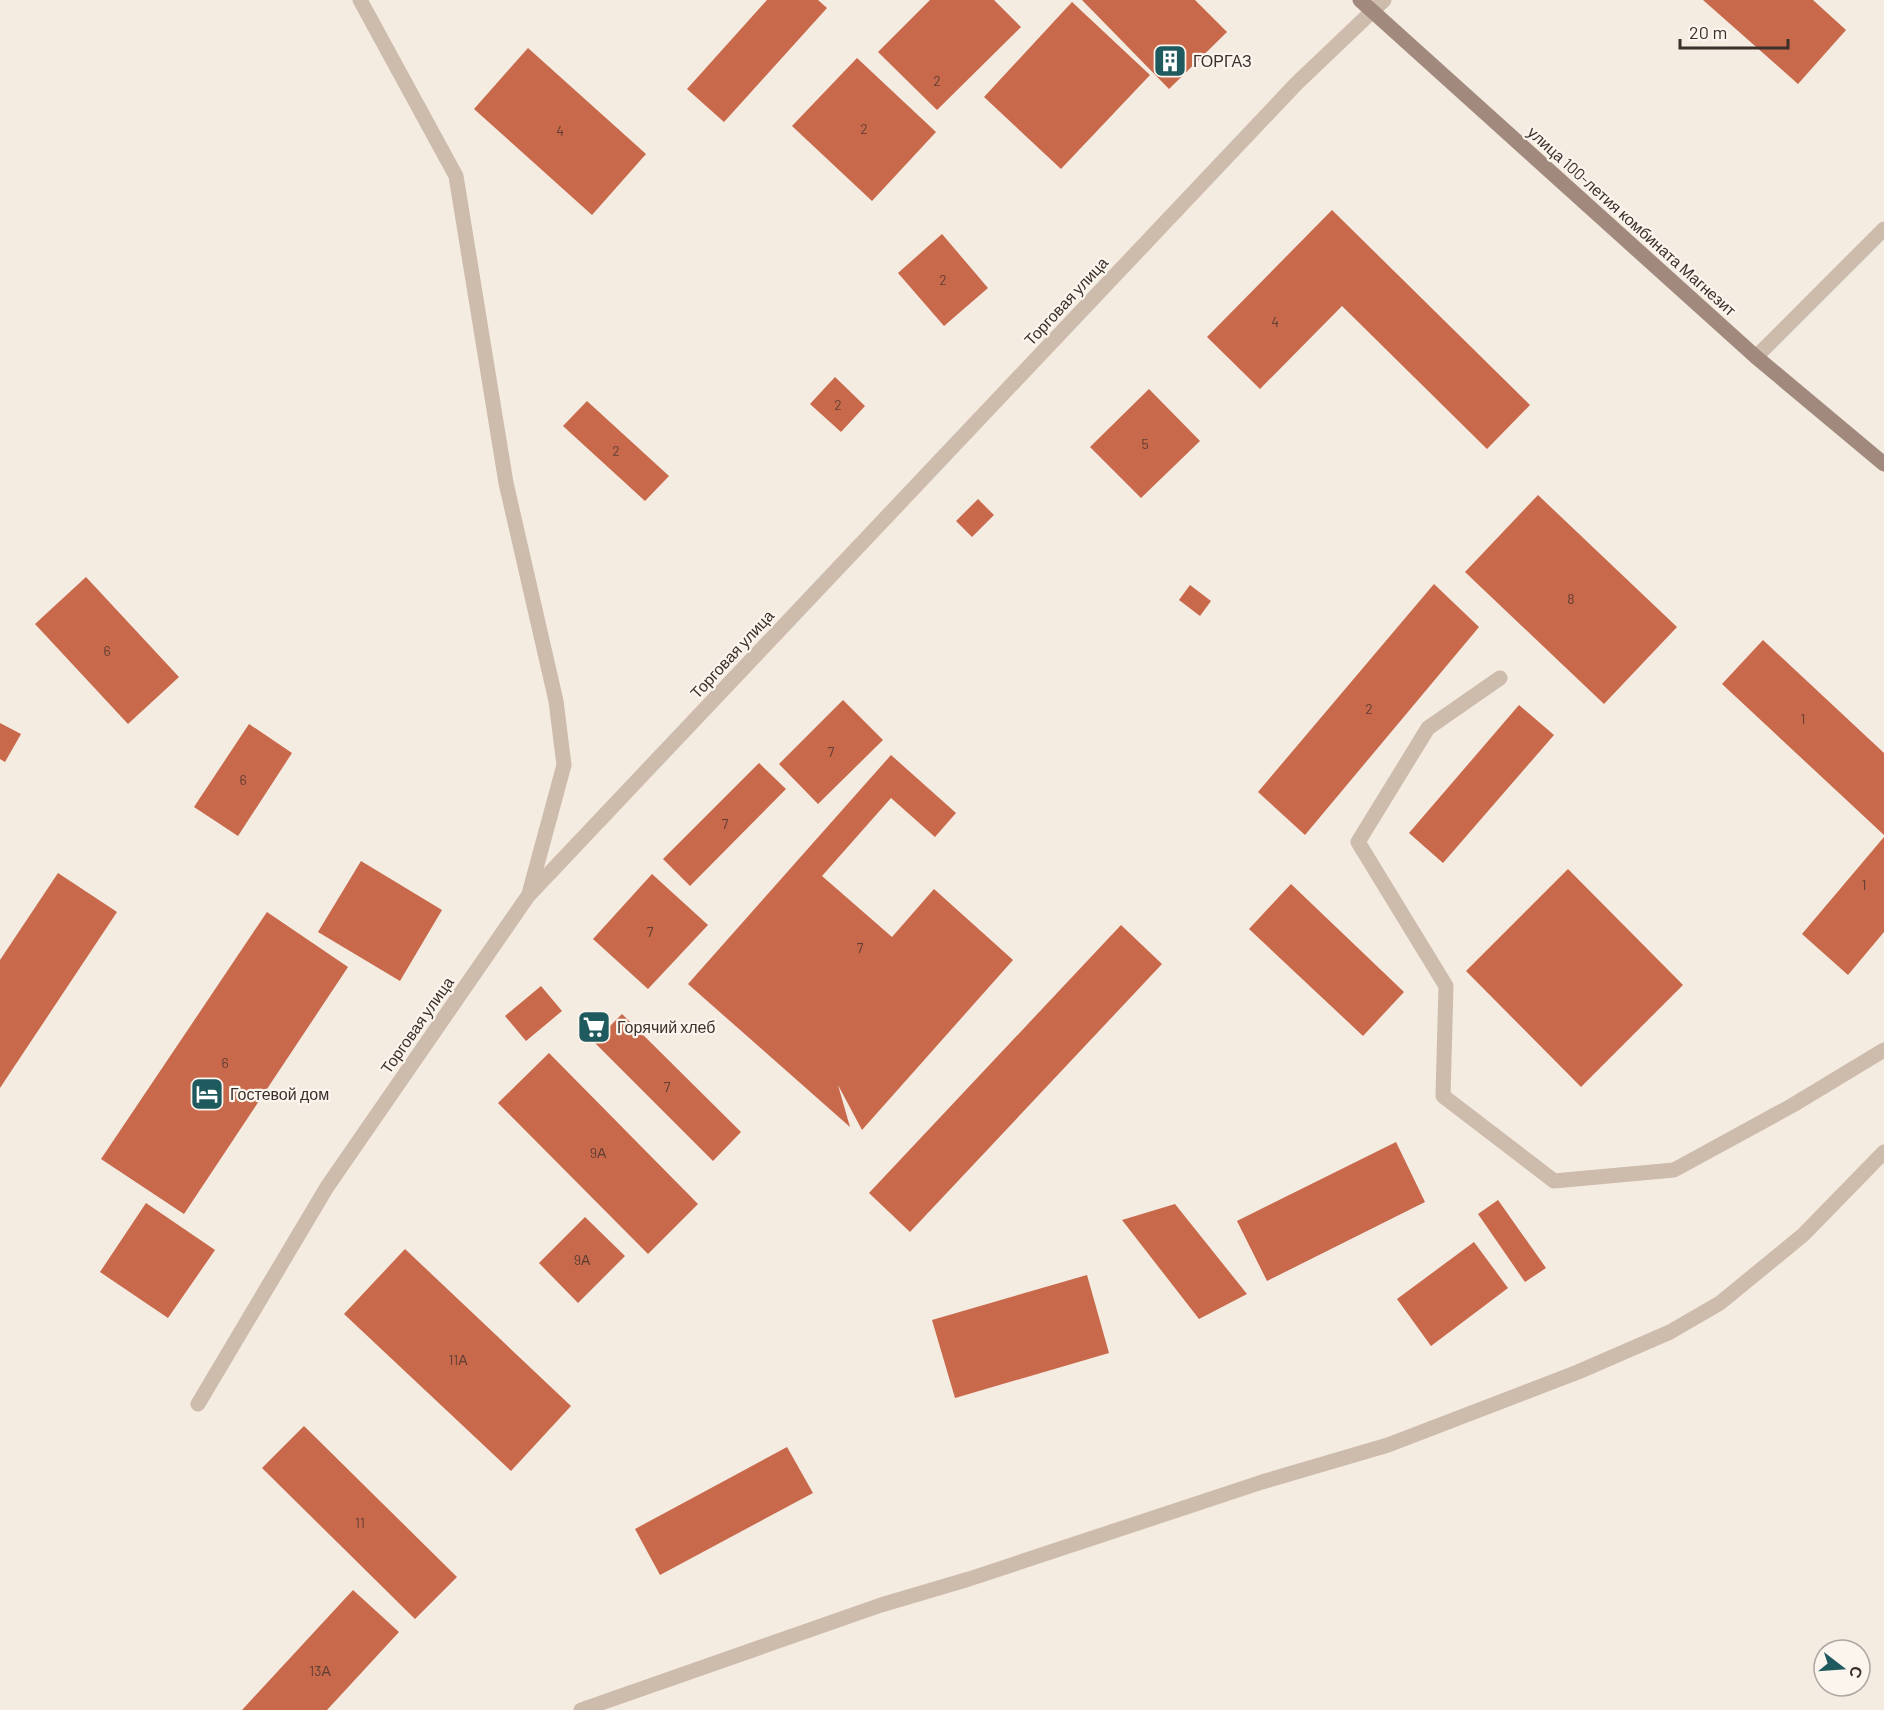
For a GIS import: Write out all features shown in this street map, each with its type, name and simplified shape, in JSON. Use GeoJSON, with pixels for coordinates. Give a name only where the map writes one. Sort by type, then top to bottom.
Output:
{"type":"FeatureCollection","features":[{"type":"Feature","properties":{"kind":"street"},"geometry":{"type":"LineString","coordinates":[[360,0],[456,176],[506,483],[556,701],[564,765],[528,896]]}},
{"type":"Feature","properties":{"kind":"street","name":"улица 100-летия комбината Магнезит"},"geometry":{"type":"LineString","coordinates":[[1360,0],[1756,357],[1884,464]]}},
{"type":"Feature","properties":{"kind":"street","name":"Торговая улица"},"geometry":{"type":"LineString","coordinates":[[198,1404],[327,1187],[528,896],[1287,93],[1384,0]]}},
{"type":"Feature","properties":{"kind":"street"},"geometry":{"type":"LineString","coordinates":[[1756,357],[1884,229]]}},
{"type":"Feature","properties":{"kind":"street"},"geometry":{"type":"LineString","coordinates":[[1500,678],[1428,728],[1358,842],[1446,986],[1443,1096],[1554,1181],[1674,1170],[1793,1105],[1884,1050]]}},
{"type":"Feature","properties":{"kind":"street"},"geometry":{"type":"LineString","coordinates":[[581,1710],[881,1605],[969,1579],[1262,1482],[1388,1445],[1578,1372],[1670,1332],[1720,1303],[1803,1235],[1884,1152]]}},
{"type":"Feature","properties":{"kind":"building"},"geometry":{"type":"Polygon","coordinates":[[[767,0],[818,0],[827,8],[724,122],[687,89],[767,0]]]}},
{"type":"Feature","properties":{"kind":"building"},"geometry":{"type":"Polygon","coordinates":[[[930,0],[994,0],[1021,27],[937,110],[878,52],[930,0]]]}},
{"type":"Feature","properties":{"kind":"building","name":"ГОРГАЗ"},"geometry":{"type":"Polygon","coordinates":[[[1082,0],[1195,0],[1227,32],[1169,89],[1082,0]]]}},
{"type":"Feature","properties":{"kind":"building"},"geometry":{"type":"Polygon","coordinates":[[[1703,0],[1813,0],[1846,30],[1798,84],[1703,0]]]}},
{"type":"Feature","properties":{"kind":"building"},"geometry":{"type":"Polygon","coordinates":[[[1072,2],[1150,75],[1061,169],[984,97],[1072,2]]]}},
{"type":"Feature","properties":{"kind":"building"},"geometry":{"type":"Polygon","coordinates":[[[528,48],[646,154],[592,215],[474,109],[528,48]]]}},
{"type":"Feature","properties":{"kind":"building"},"geometry":{"type":"Polygon","coordinates":[[[857,58],[936,132],[872,201],[792,126],[857,58]]]}},
{"type":"Feature","properties":{"kind":"building"},"geometry":{"type":"Polygon","coordinates":[[[1332,210],[1530,405],[1487,449],[1342,306],[1260,389],[1207,337],[1332,210]]]}},
{"type":"Feature","properties":{"kind":"building"},"geometry":{"type":"Polygon","coordinates":[[[942,234],[988,288],[944,326],[898,273],[942,234]]]}},
{"type":"Feature","properties":{"kind":"building"},"geometry":{"type":"Polygon","coordinates":[[[835,377],[865,406],[841,432],[810,404],[835,377]]]}},
{"type":"Feature","properties":{"kind":"building"},"geometry":{"type":"Polygon","coordinates":[[[1149,389],[1200,441],[1141,498],[1090,447],[1149,389]]]}},
{"type":"Feature","properties":{"kind":"building"},"geometry":{"type":"Polygon","coordinates":[[[587,401],[669,476],[645,501],[563,426],[587,401]]]}},
{"type":"Feature","properties":{"kind":"building"},"geometry":{"type":"Polygon","coordinates":[[[1538,495],[1677,627],[1604,704],[1465,572],[1538,495]]]}},
{"type":"Feature","properties":{"kind":"building"},"geometry":{"type":"Polygon","coordinates":[[[978,499],[994,515],[972,537],[956,521],[978,499]]]}},
{"type":"Feature","properties":{"kind":"building"},"geometry":{"type":"Polygon","coordinates":[[[86,577],[179,677],[128,724],[35,624],[86,577]]]}},
{"type":"Feature","properties":{"kind":"building"},"geometry":{"type":"Polygon","coordinates":[[[1434,584],[1479,627],[1305,835],[1258,792],[1434,584]]]}},
{"type":"Feature","properties":{"kind":"building"},"geometry":{"type":"Polygon","coordinates":[[[1190,585],[1211,601],[1200,616],[1179,600],[1190,585]]]}},
{"type":"Feature","properties":{"kind":"building"},"geometry":{"type":"Polygon","coordinates":[[[1763,640],[1884,753],[1884,835],[1722,684],[1763,640]]]}},
{"type":"Feature","properties":{"kind":"building"},"geometry":{"type":"Polygon","coordinates":[[[843,700],[883,740],[818,804],[779,764],[843,700]]]}},
{"type":"Feature","properties":{"kind":"building"},"geometry":{"type":"Polygon","coordinates":[[[1519,705],[1554,735],[1443,863],[1409,833],[1519,705]]]}},
{"type":"Feature","properties":{"kind":"building"},"geometry":{"type":"Polygon","coordinates":[[[0,723],[21,734],[5,762],[0,759],[0,723]]]}},
{"type":"Feature","properties":{"kind":"building"},"geometry":{"type":"Polygon","coordinates":[[[249,724],[292,753],[238,836],[194,807],[249,724]]]}},
{"type":"Feature","properties":{"kind":"building"},"geometry":{"type":"Polygon","coordinates":[[[891,755],[956,813],[935,837],[891,798],[822,876],[892,937],[934,889],[1013,960],[862,1130],[838,1085],[850,1127],[688,984],[891,755]]]}},
{"type":"Feature","properties":{"kind":"building"},"geometry":{"type":"Polygon","coordinates":[[[759,763],[786,789],[690,886],[663,859],[759,763]]]}},
{"type":"Feature","properties":{"kind":"building"},"geometry":{"type":"Polygon","coordinates":[[[1884,837],[1884,932],[1848,975],[1802,934],[1884,837]]]}},
{"type":"Feature","properties":{"kind":"building"},"geometry":{"type":"Polygon","coordinates":[[[361,861],[442,910],[400,981],[318,932],[361,861]]]}},
{"type":"Feature","properties":{"kind":"building"},"geometry":{"type":"Polygon","coordinates":[[[1568,869],[1683,985],[1581,1087],[1466,971],[1568,869]]]}},
{"type":"Feature","properties":{"kind":"building"},"geometry":{"type":"Polygon","coordinates":[[[58,873],[117,912],[0,1088],[0,960],[58,873]]]}},
{"type":"Feature","properties":{"kind":"building"},"geometry":{"type":"Polygon","coordinates":[[[652,874],[708,925],[648,989],[593,939],[652,874]]]}},
{"type":"Feature","properties":{"kind":"building"},"geometry":{"type":"Polygon","coordinates":[[[1291,884],[1404,992],[1363,1036],[1249,929],[1291,884]]]}},
{"type":"Feature","properties":{"kind":"building"},"geometry":{"type":"Polygon","coordinates":[[[267,912],[348,967],[184,1214],[101,1159],[267,912]]]}},
{"type":"Feature","properties":{"kind":"building"},"geometry":{"type":"Polygon","coordinates":[[[1121,925],[1162,964],[910,1232],[869,1193],[1121,925]]]}},
{"type":"Feature","properties":{"kind":"building"},"geometry":{"type":"Polygon","coordinates":[[[541,986],[562,1011],[526,1041],[505,1016],[541,986]]]}},
{"type":"Feature","properties":{"kind":"building"},"geometry":{"type":"Polygon","coordinates":[[[622,1014],[741,1132],[713,1161],[594,1042],[622,1014]]]}},
{"type":"Feature","properties":{"kind":"building"},"geometry":{"type":"Polygon","coordinates":[[[549,1053],[698,1204],[648,1254],[498,1103],[549,1053]]]}},
{"type":"Feature","properties":{"kind":"building"},"geometry":{"type":"Polygon","coordinates":[[[1396,1142],[1425,1202],[1267,1281],[1237,1221],[1396,1142]]]}},
{"type":"Feature","properties":{"kind":"building"},"geometry":{"type":"Polygon","coordinates":[[[1498,1200],[1546,1268],[1525,1282],[1478,1214],[1498,1200]]]}},
{"type":"Feature","properties":{"kind":"building"},"geometry":{"type":"Polygon","coordinates":[[[146,1203],[215,1250],[168,1318],[100,1272],[146,1203]]]}},
{"type":"Feature","properties":{"kind":"building"},"geometry":{"type":"Polygon","coordinates":[[[1175,1204],[1247,1294],[1199,1319],[1122,1220],[1175,1204]]]}},
{"type":"Feature","properties":{"kind":"building"},"geometry":{"type":"Polygon","coordinates":[[[585,1217],[625,1256],[578,1303],[539,1263],[585,1217]]]}},
{"type":"Feature","properties":{"kind":"building"},"geometry":{"type":"Polygon","coordinates":[[[1474,1242],[1508,1288],[1431,1346],[1397,1299],[1474,1242]]]}},
{"type":"Feature","properties":{"kind":"building"},"geometry":{"type":"Polygon","coordinates":[[[405,1249],[571,1406],[511,1471],[344,1314],[405,1249]]]}},
{"type":"Feature","properties":{"kind":"building"},"geometry":{"type":"Polygon","coordinates":[[[1087,1275],[1109,1353],[955,1398],[932,1320],[1087,1275]]]}},
{"type":"Feature","properties":{"kind":"building"},"geometry":{"type":"Polygon","coordinates":[[[304,1426],[457,1577],[415,1619],[262,1468],[304,1426]]]}},
{"type":"Feature","properties":{"kind":"building"},"geometry":{"type":"Polygon","coordinates":[[[787,1447],[813,1493],[660,1575],[635,1529],[787,1447]]]}},
{"type":"Feature","properties":{"kind":"building"},"geometry":{"type":"Polygon","coordinates":[[[353,1590],[399,1632],[327,1710],[242,1710],[353,1590]]]}},
{"type":"Feature","properties":{"kind":"place","name":"ГОРГАЗ"},"geometry":{"type":"Point","coordinates":[1170,61]}},
{"type":"Feature","properties":{"kind":"place","name":"Горячий хлеб"},"geometry":{"type":"Point","coordinates":[594,1027]}},
{"type":"Feature","properties":{"kind":"place","name":"Гостевой дом"},"geometry":{"type":"Point","coordinates":[207,1094]}}]}
